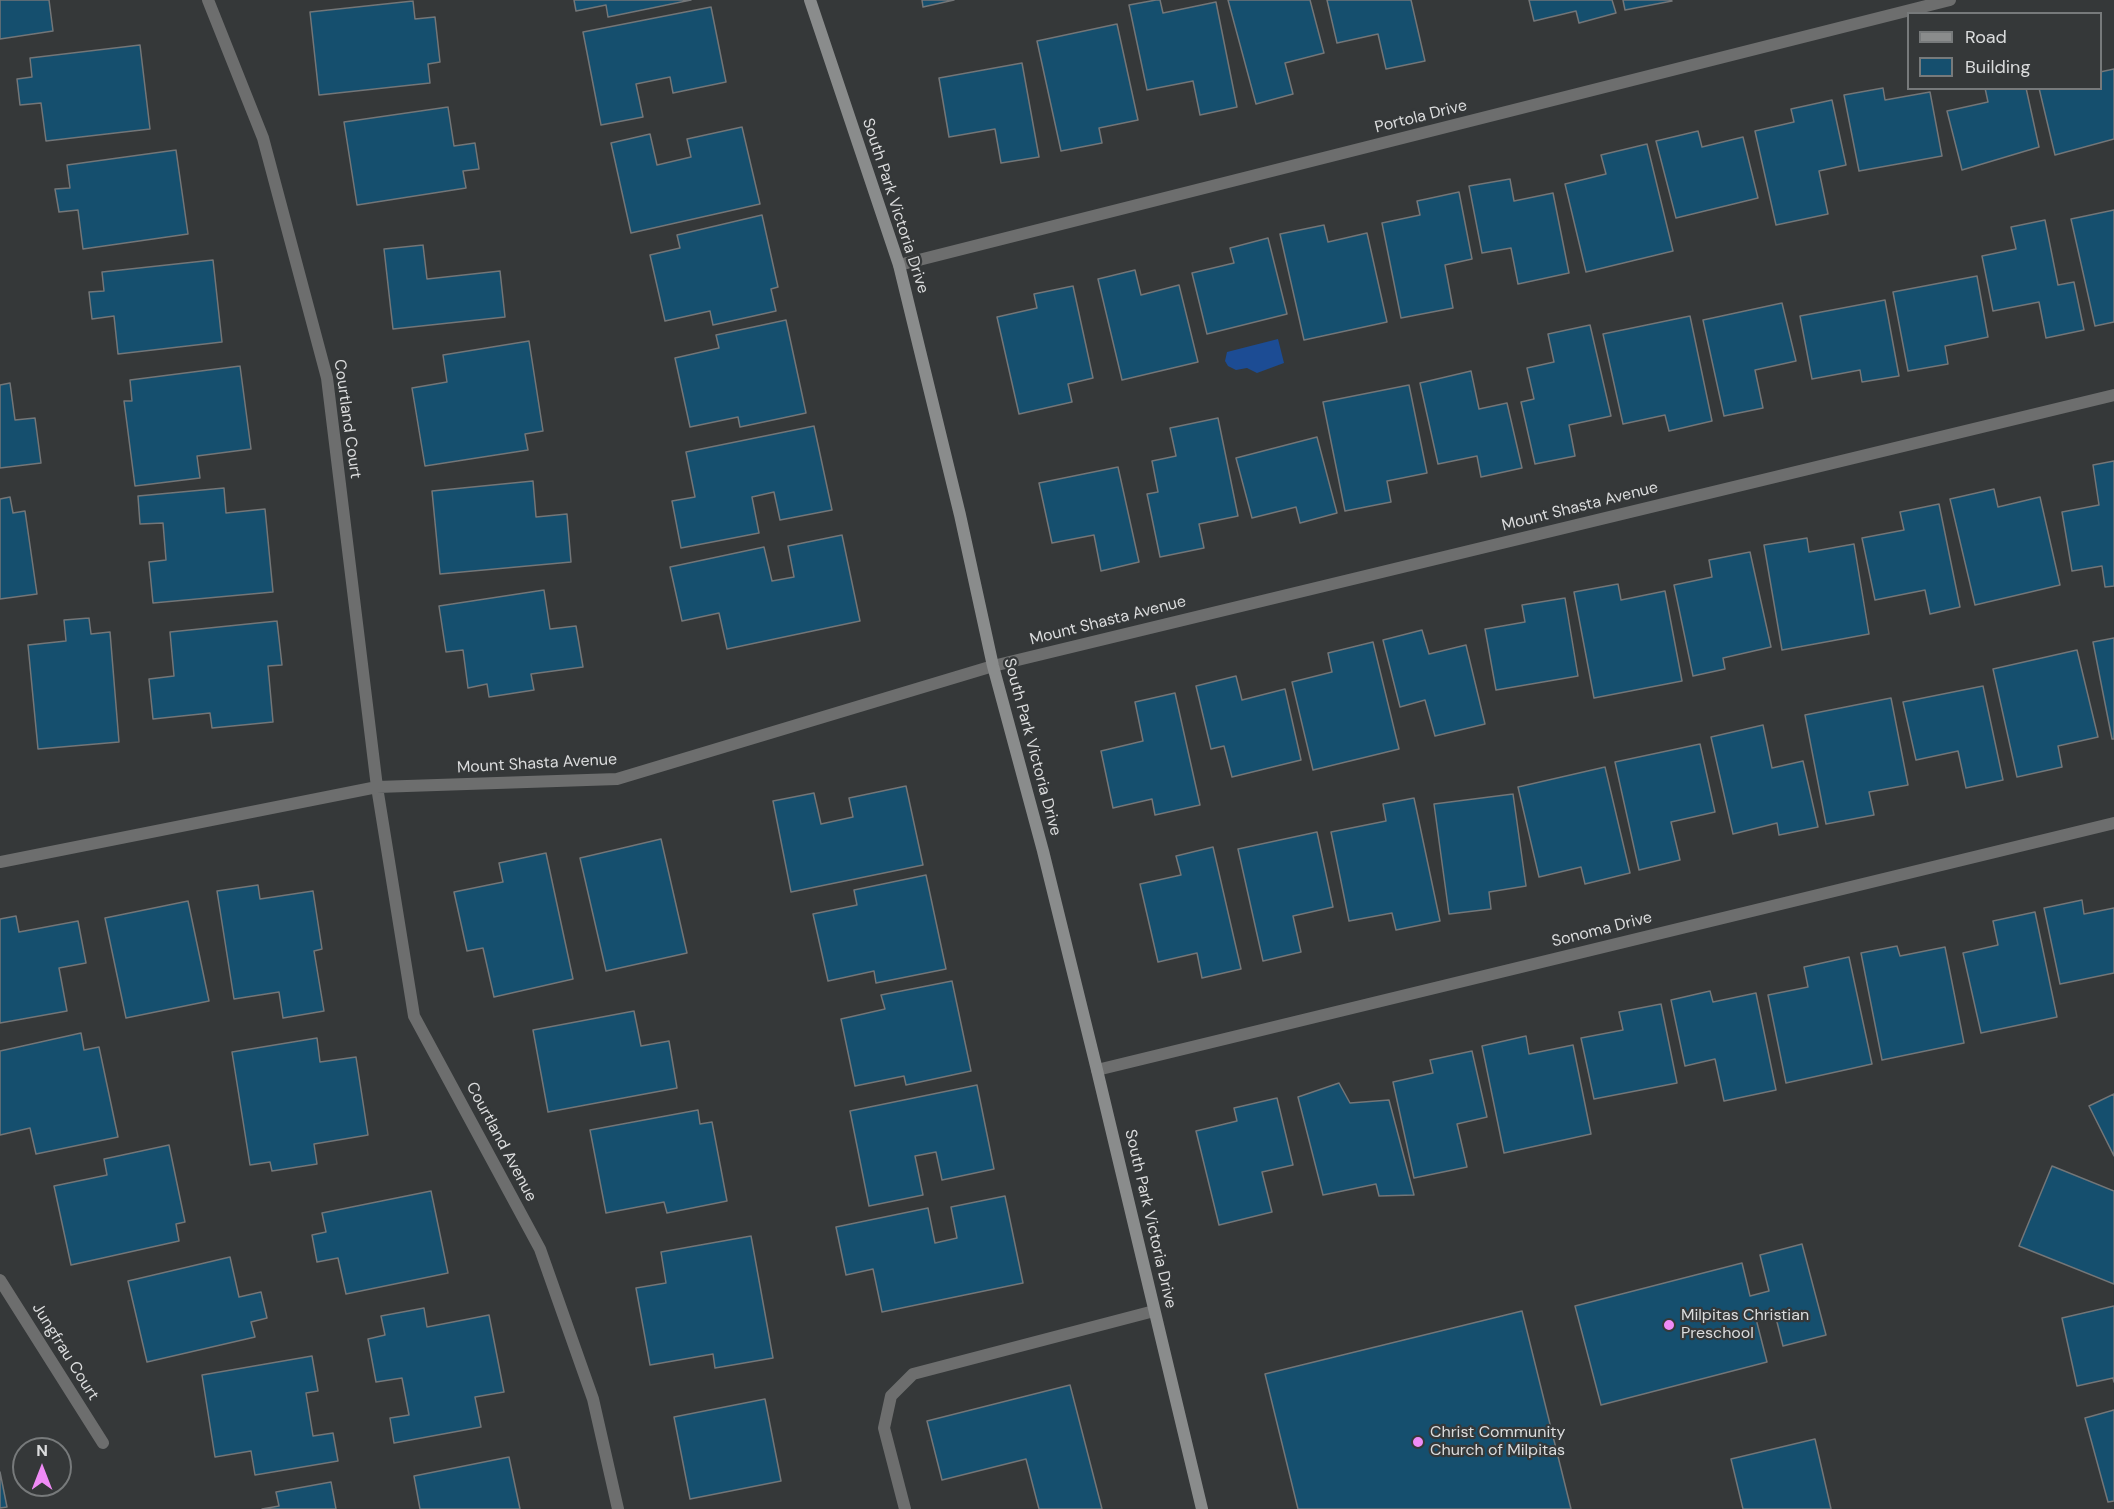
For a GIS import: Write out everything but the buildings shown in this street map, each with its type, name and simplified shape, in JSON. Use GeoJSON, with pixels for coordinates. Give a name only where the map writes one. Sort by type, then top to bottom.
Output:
{"type":"FeatureCollection","features":[{"type":"Feature","properties":{"kind":"main road","name":"South Park Victoria Drive"},"geometry":{"type":"LineString","coordinates":[[810,0],[899,265],[960,515],[993,666],[1043,851],[1202,1509]]}},
{"type":"Feature","properties":{"kind":"street","name":"Courtland Court"},"geometry":{"type":"LineString","coordinates":[[208,0],[263,138],[327,378],[377,787]]}},
{"type":"Feature","properties":{"kind":"street","name":"Portola Drive"},"geometry":{"type":"LineString","coordinates":[[899,265],[1950,0]]}},
{"type":"Feature","properties":{"kind":"street","name":"Mount Shasta Avenue"},"geometry":{"type":"LineString","coordinates":[[0,862],[377,787],[617,779],[993,666],[2114,394]]}},
{"type":"Feature","properties":{"kind":"street","name":"Courtland Avenue"},"geometry":{"type":"LineString","coordinates":[[377,787],[414,1016],[540,1249],[593,1399],[618,1509]]}},
{"type":"Feature","properties":{"kind":"street","name":"Sonoma Drive"},"geometry":{"type":"LineString","coordinates":[[1097,1070],[2114,823]]}},
{"type":"Feature","properties":{"kind":"street","name":"Jungfrau Court"},"geometry":{"type":"LineString","coordinates":[[0,1280],[103,1443]]}},
{"type":"Feature","properties":{"kind":"street"},"geometry":{"type":"LineString","coordinates":[[905,1509],[884,1428],[891,1396],[913,1374],[1154,1311]]}},
{"type":"Feature","properties":{"kind":"water"},"geometry":{"type":"Polygon","coordinates":[[[1278,339],[1284,363],[1257,373],[1247,368],[1236,370],[1228,366],[1225,361],[1227,352],[1278,339]]]}},
{"type":"Feature","properties":{"kind":"place","name":"Milpitas Christian Preschool"},"geometry":{"type":"Point","coordinates":[1669,1325]}},
{"type":"Feature","properties":{"kind":"place","name":"Christ Community Church of Milpitas"},"geometry":{"type":"Point","coordinates":[1418,1442]}}]}
